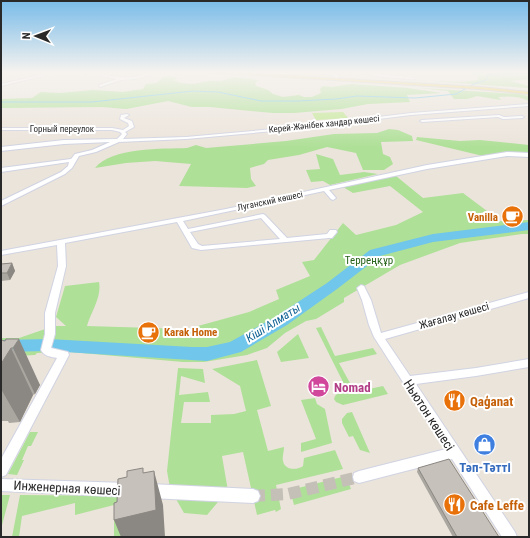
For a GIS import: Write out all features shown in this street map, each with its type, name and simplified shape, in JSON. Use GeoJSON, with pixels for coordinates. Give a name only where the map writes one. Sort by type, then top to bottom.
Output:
{"type":"FeatureCollection","features":[{"type":"Feature","properties":{"kind":"street","name":"Керей-Жәнібек хандар көшесі"},"geometry":{"type":"LineString","coordinates":[[2,202],[63,173],[70,167],[77,155],[94,151],[119,140],[186,138],[296,128],[411,114],[529,105]]}},
{"type":"Feature","properties":{"kind":"street"},"geometry":{"type":"LineString","coordinates":[[501,107],[529,120]]}},
{"type":"Feature","properties":{"kind":"street"},"geometry":{"type":"LineString","coordinates":[[119,140],[125,134],[122,132],[132,127],[130,122],[122,119],[123,116],[127,115]]}},
{"type":"Feature","properties":{"kind":"street"},"geometry":{"type":"LineString","coordinates":[[422,121],[499,116],[503,118],[522,117]]}},
{"type":"Feature","properties":{"kind":"street","name":"Горный переулок"},"geometry":{"type":"LineString","coordinates":[[1,129],[112,129],[123,131]]}},
{"type":"Feature","properties":{"kind":"street","name":"Горный переулок"},"geometry":{"type":"LineString","coordinates":[[1,149],[64,142],[119,140]]}},
{"type":"Feature","properties":{"kind":"street"},"geometry":{"type":"LineString","coordinates":[[527,156],[529,162]]}},
{"type":"Feature","properties":{"kind":"street","name":"Луганский көшесі"},"geometry":{"type":"LineString","coordinates":[[1,253],[226,211],[427,167],[478,159],[527,156]]}},
{"type":"Feature","properties":{"kind":"street"},"geometry":{"type":"LineString","coordinates":[[1,170],[73,160]]}},
{"type":"Feature","properties":{"kind":"street"},"geometry":{"type":"LineString","coordinates":[[325,189],[333,198]]}},
{"type":"Feature","properties":{"kind":"street"},"geometry":{"type":"LineString","coordinates":[[186,232],[262,216],[285,240]]}},
{"type":"Feature","properties":{"kind":"street"},"geometry":{"type":"LineString","coordinates":[[178,219],[196,246],[201,248],[322,237],[329,236],[333,232]]}},
{"type":"Feature","properties":{"kind":"street","name":"Инженерная көшесі"},"geometry":{"type":"LineString","coordinates":[[1,472],[64,355],[51,353],[46,350],[50,329],[50,313],[62,266],[61,242]]}},
{"type":"Feature","properties":{"kind":"street","name":"Ньютон көшесі"},"geometry":{"type":"LineString","coordinates":[[361,288],[368,305],[371,320],[379,337],[510,537]]}},
{"type":"Feature","properties":{"kind":"street","name":"Жағалау көшесі"},"geometry":{"type":"LineString","coordinates":[[379,337],[529,295]]}},
{"type":"Feature","properties":{"kind":"street"},"geometry":{"type":"LineString","coordinates":[[407,381],[529,363]]}},
{"type":"Feature","properties":{"kind":"street"},"geometry":{"type":"LineString","coordinates":[[359,476],[454,453]]}},
{"type":"Feature","properties":{"kind":"street","name":"Инженерная көшесі"},"geometry":{"type":"LineString","coordinates":[[1,485],[253,496]]}},
{"type":"Feature","properties":{"kind":"green space"},"geometry":{"type":"Polygon","coordinates":[[[408,97],[410,102],[368,104],[341,109],[294,113],[273,113],[210,107],[192,107],[168,101],[126,109],[102,107],[1,108],[1,99],[408,97]]]}},
{"type":"Feature","properties":{"kind":"green space"},"geometry":{"type":"Polygon","coordinates":[[[453,97],[473,97],[467,99],[454,99],[453,97]]]}},
{"type":"Feature","properties":{"kind":"green space"},"geometry":{"type":"Polygon","coordinates":[[[484,97],[498,97],[501,100],[484,97]]]}},
{"type":"Feature","properties":{"kind":"green space"},"geometry":{"type":"Polygon","coordinates":[[[518,97],[529,97],[529,101],[518,97]]]}},
{"type":"Feature","properties":{"kind":"green space"},"geometry":{"type":"Polygon","coordinates":[[[343,112],[348,118],[316,120],[312,113],[343,112]]]}},
{"type":"Feature","properties":{"kind":"green space"},"geometry":{"type":"Polygon","coordinates":[[[389,129],[398,130],[412,136],[413,141],[381,142],[383,154],[390,157],[393,164],[384,170],[363,170],[356,153],[327,147],[299,155],[268,160],[264,164],[250,168],[251,179],[256,186],[247,188],[179,186],[191,164],[155,161],[126,163],[95,168],[103,161],[113,156],[138,150],[187,148],[196,145],[206,148],[286,141],[334,134],[377,133],[389,129]]]}},
{"type":"Feature","properties":{"kind":"green space"},"geometry":{"type":"Polygon","coordinates":[[[417,137],[460,141],[480,140],[529,145],[529,153],[513,152],[483,156],[416,140],[417,137]]]}},
{"type":"Feature","properties":{"kind":"green space"},"geometry":{"type":"Polygon","coordinates":[[[316,154],[333,159],[340,175],[364,172],[378,174],[330,185],[323,181],[311,182],[306,170],[320,169],[316,154]]]}},
{"type":"Feature","properties":{"kind":"green space","name":"Терреңқұр"},"geometry":{"type":"Polygon","coordinates":[[[396,176],[423,198],[463,193],[487,211],[474,215],[477,222],[529,220],[529,234],[460,243],[400,265],[344,298],[344,302],[316,319],[306,321],[285,333],[267,348],[247,355],[204,362],[183,362],[70,352],[37,353],[35,355],[1,357],[1,338],[19,338],[54,326],[66,326],[56,317],[65,286],[99,282],[100,288],[98,299],[87,326],[187,329],[249,312],[279,299],[276,290],[310,276],[302,262],[314,260],[343,223],[356,235],[396,225],[423,212],[390,186],[353,193],[343,187],[396,176]]]}},
{"type":"Feature","properties":{"kind":"green space"},"geometry":{"type":"Polygon","coordinates":[[[321,327],[335,356],[373,348],[377,354],[339,363],[355,392],[383,386],[388,394],[343,405],[336,402],[334,399],[335,396],[345,386],[316,328],[321,327]]]}},
{"type":"Feature","properties":{"kind":"green space"},"geometry":{"type":"Polygon","coordinates":[[[298,334],[309,358],[281,362],[277,352],[298,334]]]}},
{"type":"Feature","properties":{"kind":"green space"},"geometry":{"type":"Polygon","coordinates":[[[257,360],[271,406],[257,410],[268,451],[284,447],[284,464],[286,467],[295,469],[303,466],[304,458],[335,450],[343,469],[276,485],[281,509],[276,512],[275,510],[257,515],[243,452],[222,456],[228,491],[170,488],[167,471],[178,368],[203,369],[205,383],[181,376],[179,395],[208,392],[210,402],[184,402],[181,423],[211,423],[211,415],[234,414],[246,411],[240,386],[212,369],[257,360]]]}},
{"type":"Feature","properties":{"kind":"green space"},"geometry":{"type":"Polygon","coordinates":[[[315,398],[317,404],[325,409],[332,443],[301,452],[301,443],[316,439],[301,400],[315,398]]]}},
{"type":"Feature","properties":{"kind":"green space"},"geometry":{"type":"Polygon","coordinates":[[[352,412],[370,453],[360,450],[353,436],[349,437],[342,423],[342,419],[347,413],[352,412]]]}},
{"type":"Feature","properties":{"kind":"green space"},"geometry":{"type":"Polygon","coordinates":[[[30,432],[38,432],[31,446],[28,446],[22,460],[24,460],[17,475],[8,474],[30,432]]]}},
{"type":"Feature","properties":{"kind":"green space"},"geometry":{"type":"Polygon","coordinates":[[[346,476],[351,489],[294,505],[290,490],[346,476]]]}},
{"type":"Feature","properties":{"kind":"green space"},"geometry":{"type":"Polygon","coordinates":[[[1,495],[10,495],[1,529],[1,495]]]}},
{"type":"Feature","properties":{"kind":"green space"},"geometry":{"type":"Polygon","coordinates":[[[20,495],[141,496],[128,537],[114,537],[114,505],[75,515],[75,503],[22,516],[19,537],[12,537],[20,495]]]}},
{"type":"Feature","properties":{"kind":"green space"},"geometry":{"type":"Polygon","coordinates":[[[176,499],[218,502],[207,515],[184,513],[176,499]]]}},
{"type":"Feature","properties":{"kind":"building"},"geometry":{"type":"Polygon","coordinates":[[[12,263],[7,273],[1,273],[1,264],[12,263]]]}},
{"type":"Feature","properties":{"kind":"building"},"geometry":{"type":"Polygon","coordinates":[[[6,339],[19,339],[13,348],[11,348],[1,364],[1,340],[5,341],[6,339]]]}},
{"type":"Feature","properties":{"kind":"building","name":"Cafe Leffe"},"geometry":{"type":"Polygon","coordinates":[[[449,459],[499,537],[457,537],[418,468],[449,459]]]}},
{"type":"Feature","properties":{"kind":"building"},"geometry":{"type":"Polygon","coordinates":[[[143,468],[143,473],[154,471],[156,510],[114,520],[114,503],[117,502],[118,479],[127,477],[127,471],[143,468]]]}},
{"type":"Feature","properties":{"kind":"waterway"},"geometry":{"type":"LineString","coordinates":[[1,102],[92,102],[137,97]]}},
{"type":"Feature","properties":{"kind":"waterway"},"geometry":{"type":"LineString","coordinates":[[242,97],[261,101],[298,101],[349,97]]}},
{"type":"Feature","properties":{"kind":"waterway"},"geometry":{"type":"LineString","coordinates":[[389,97],[424,97]]}},
{"type":"Feature","properties":{"kind":"waterway","name":"Кіші Алматы"},"geometry":{"type":"LineString","coordinates":[[1,346],[49,345],[207,354],[235,347],[281,321],[332,286],[375,253],[433,238],[529,226]]}},
{"type":"Feature","properties":{"kind":"tunnel"},"geometry":{"type":"LineString","coordinates":[[253,496],[288,494],[359,477]]}},
{"type":"Feature","properties":{"kind":"place","name":"Vanilla"},"geometry":{"type":"Point","coordinates":[513,217]}},
{"type":"Feature","properties":{"kind":"place","name":"Karak Home"},"geometry":{"type":"Point","coordinates":[148,332]}},
{"type":"Feature","properties":{"kind":"place","name":"Nomad"},"geometry":{"type":"Point","coordinates":[319,387]}},
{"type":"Feature","properties":{"kind":"place","name":"Qaģanat"},"geometry":{"type":"Point","coordinates":[455,401]}},
{"type":"Feature","properties":{"kind":"place","name":"Тәп-Тәтті"},"geometry":{"type":"Point","coordinates":[485,445]}},
{"type":"Feature","properties":{"kind":"place","name":"Cafe Leffe"},"geometry":{"type":"Point","coordinates":[454,505]}}]}
